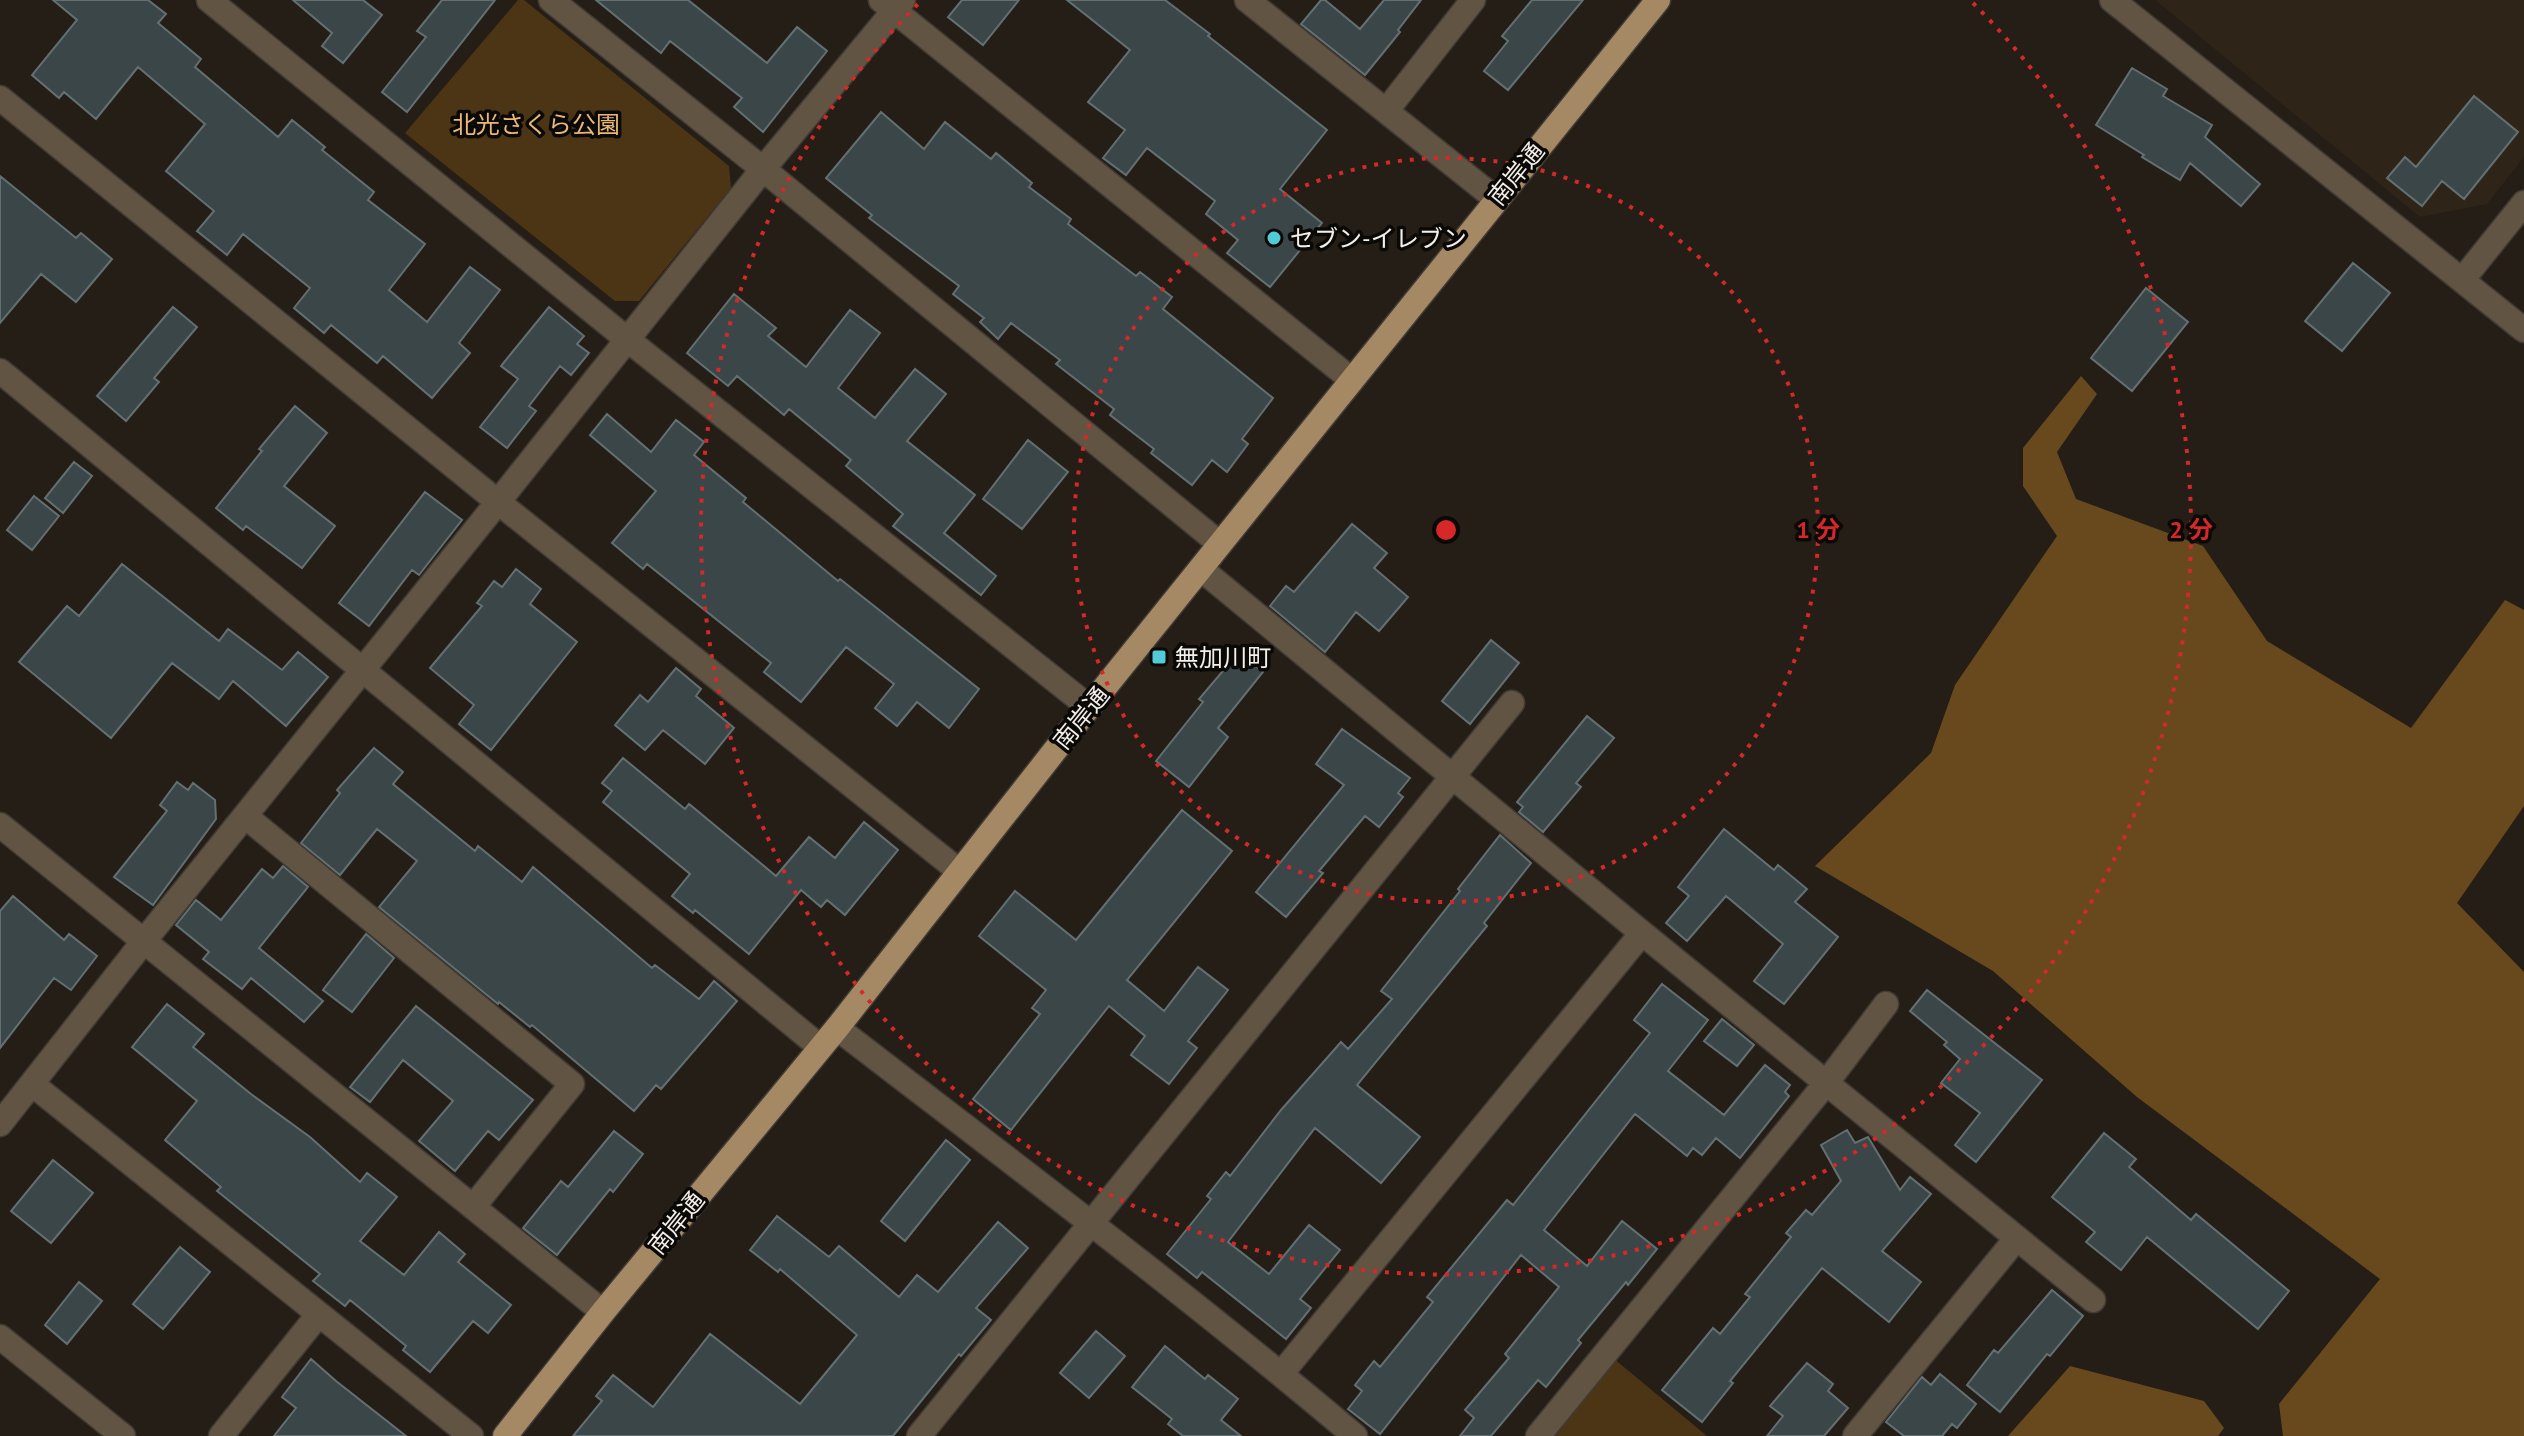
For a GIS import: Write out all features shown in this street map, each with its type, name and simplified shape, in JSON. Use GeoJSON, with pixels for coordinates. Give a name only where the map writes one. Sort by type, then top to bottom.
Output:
{"type":"FeatureCollection","features":[{"type":"Feature","properties":{"kind":"main road","name":"南岸通"},"geometry":{"type":"LineString","coordinates":[[505,1436],[837,1028],[1089,707],[1658,0]]}},
{"type":"Feature","properties":{"kind":"street"},"geometry":{"type":"LineString","coordinates":[[209,0],[628,340],[1089,707]]}},
{"type":"Feature","properties":{"kind":"street"},"geometry":{"type":"LineString","coordinates":[[551,0],[763,169],[1220,544]]}},
{"type":"Feature","properties":{"kind":"street"},"geometry":{"type":"LineString","coordinates":[[1247,0],[1496,199]]}},
{"type":"Feature","properties":{"kind":"street"},"geometry":{"type":"LineString","coordinates":[[1386,111],[1473,0]]}},
{"type":"Feature","properties":{"kind":"street"},"geometry":{"type":"LineString","coordinates":[[2112,0],[2524,330]]}},
{"type":"Feature","properties":{"kind":"street"},"geometry":{"type":"LineString","coordinates":[[0,1124],[893,4],[1352,380]]}},
{"type":"Feature","properties":{"kind":"street"},"geometry":{"type":"LineString","coordinates":[[0,98],[959,871]]}},
{"type":"Feature","properties":{"kind":"street"},"geometry":{"type":"LineString","coordinates":[[2463,279],[2524,203]]}},
{"type":"Feature","properties":{"kind":"street"},"geometry":{"type":"LineString","coordinates":[[0,371],[820,1047]]}},
{"type":"Feature","properties":{"kind":"street"},"geometry":{"type":"LineString","coordinates":[[1201,569],[2093,1300]]}},
{"type":"Feature","properties":{"kind":"street"},"geometry":{"type":"LineString","coordinates":[[919,1436],[1512,703]]}},
{"type":"Feature","properties":{"kind":"street"},"geometry":{"type":"LineString","coordinates":[[245,816],[572,1084],[473,1207]]}},
{"type":"Feature","properties":{"kind":"street"},"geometry":{"type":"LineString","coordinates":[[0,825],[603,1312]]}},
{"type":"Feature","properties":{"kind":"street"},"geometry":{"type":"LineString","coordinates":[[1281,1374],[1642,933]]}},
{"type":"Feature","properties":{"kind":"street"},"geometry":{"type":"LineString","coordinates":[[1538,1436],[1827,1082],[1886,1004]]}},
{"type":"Feature","properties":{"kind":"street"},"geometry":{"type":"LineString","coordinates":[[837,1028],[1090,1223],[1355,1436]]}},
{"type":"Feature","properties":{"kind":"street"},"geometry":{"type":"LineString","coordinates":[[32,1084],[471,1436]]}},
{"type":"Feature","properties":{"kind":"street"},"geometry":{"type":"LineString","coordinates":[[1855,1436],[2016,1239]]}},
{"type":"Feature","properties":{"kind":"street"},"geometry":{"type":"LineString","coordinates":[[221,1436],[319,1314]]}},
{"type":"Feature","properties":{"kind":"street"},"geometry":{"type":"LineString","coordinates":[[0,1337],[123,1436]]}},
{"type":"Feature","properties":{"kind":"shaded area"},"geometry":{"type":"Polygon","coordinates":[[[2155,0],[2524,0],[2524,157],[2487,204],[2420,217],[2155,0]]]}},
{"type":"Feature","properties":{"kind":"shaded area"},"geometry":{"type":"Polygon","coordinates":[[[2081,376],[2097,394],[2057,452],[2076,499],[2203,546],[2267,641],[2411,728],[2505,600],[2524,610],[2524,806],[2457,903],[2524,972],[2524,1436],[2283,1436],[2279,1404],[2380,1279],[2137,1097],[1993,971],[1815,866],[1931,753],[1955,685],[2057,536],[2023,486],[2023,448],[2081,376]]]}},
{"type":"Feature","properties":{"kind":"shaded area"},"geometry":{"type":"Polygon","coordinates":[[[2070,1366],[2204,1401],[2224,1428],[2218,1436],[2008,1436],[2070,1366]]]}},
{"type":"Feature","properties":{"kind":"green space","name":"北光さくら公園"},"geometry":{"type":"Polygon","coordinates":[[[518,0],[524,0],[729,166],[731,188],[639,301],[615,301],[405,133],[518,0]]]}},
{"type":"Feature","properties":{"kind":"green space"},"geometry":{"type":"Polygon","coordinates":[[[1607,1353],[1707,1436],[1539,1436],[1607,1353]]]}},
{"type":"Feature","properties":{"kind":"building"},"geometry":{"type":"Polygon","coordinates":[[[53,0],[148,0],[166,14],[158,23],[201,59],[195,67],[278,137],[292,120],[325,147],[322,150],[374,192],[368,200],[425,244],[389,290],[427,322],[470,267],[500,290],[459,343],[470,353],[432,398],[383,356],[377,363],[331,325],[324,333],[294,308],[310,288],[243,234],[227,255],[197,231],[214,211],[166,171],[205,124],[138,67],[96,119],[64,92],[59,98],[32,75],[77,20],[53,0]]]}},
{"type":"Feature","properties":{"kind":"building"},"geometry":{"type":"Polygon","coordinates":[[[293,0],[363,0],[382,15],[343,63],[322,46],[332,33],[293,0]]]}},
{"type":"Feature","properties":{"kind":"building"},"geometry":{"type":"Polygon","coordinates":[[[442,0],[495,0],[407,112],[382,92],[426,37],[417,31],[442,0]]]}},
{"type":"Feature","properties":{"kind":"building"},"geometry":{"type":"Polygon","coordinates":[[[596,0],[688,0],[767,63],[797,27],[827,51],[763,132],[734,107],[742,98],[670,41],[661,53],[596,0]]]}},
{"type":"Feature","properties":{"kind":"building"},"geometry":{"type":"Polygon","coordinates":[[[962,0],[1019,0],[983,45],[948,17],[962,0]]]}},
{"type":"Feature","properties":{"kind":"building"},"geometry":{"type":"Polygon","coordinates":[[[1067,0],[1165,0],[1327,130],[1280,189],[1322,223],[1270,287],[1227,253],[1238,240],[1206,214],[1215,201],[1147,148],[1126,175],[1103,158],[1125,130],[1088,102],[1130,50],[1067,0]]]}},
{"type":"Feature","properties":{"kind":"building"},"geometry":{"type":"Polygon","coordinates":[[[1321,0],[1360,29],[1384,0],[1421,0],[1365,75],[1301,24],[1321,0]]]}},
{"type":"Feature","properties":{"kind":"building"},"geometry":{"type":"Polygon","coordinates":[[[1532,0],[1583,0],[1508,90],[1484,71],[1508,41],[1502,36],[1532,0]]]}},
{"type":"Feature","properties":{"kind":"building"},"geometry":{"type":"Polygon","coordinates":[[[2132,68],[2167,89],[2163,96],[2212,125],[2205,137],[2260,184],[2241,206],[2190,163],[2180,180],[2096,125],[2132,68]]]}},
{"type":"Feature","properties":{"kind":"building"},"geometry":{"type":"Polygon","coordinates":[[[2474,96],[2518,132],[2464,199],[2442,181],[2422,206],[2387,178],[2405,157],[2416,167],[2474,96]]]}},
{"type":"Feature","properties":{"kind":"building"},"geometry":{"type":"Polygon","coordinates":[[[881,112],[924,149],[945,122],[991,159],[996,153],[1032,183],[1029,187],[1071,219],[1068,224],[1136,276],[1140,272],[1172,297],[1163,309],[1273,398],[1242,439],[1248,444],[1227,472],[1212,460],[1192,485],[1151,453],[1154,449],[1110,415],[1114,409],[1056,364],[1060,360],[1011,323],[998,339],[980,322],[984,318],[953,294],[959,286],[869,218],[872,215],[826,178],[881,112]]]}},
{"type":"Feature","properties":{"kind":"building"},"geometry":{"type":"Polygon","coordinates":[[[0,176],[76,238],[81,233],[112,259],[76,302],[41,274],[0,323],[0,176]]]}},
{"type":"Feature","properties":{"kind":"building"},"geometry":{"type":"Polygon","coordinates":[[[2353,263],[2390,293],[2342,351],[2305,321],[2353,263]]]}},
{"type":"Feature","properties":{"kind":"building"},"geometry":{"type":"Polygon","coordinates":[[[2146,288],[2188,322],[2132,391],[2091,358],[2146,288]]]}},
{"type":"Feature","properties":{"kind":"building"},"geometry":{"type":"Polygon","coordinates":[[[734,294],[776,328],[768,336],[806,367],[850,310],[880,333],[838,388],[875,418],[915,369],[946,394],[907,441],[975,495],[944,533],[996,576],[981,595],[893,526],[903,514],[846,466],[851,460],[789,409],[784,415],[737,376],[728,386],[687,353],[734,294]]]}},
{"type":"Feature","properties":{"kind":"building"},"geometry":{"type":"Polygon","coordinates":[[[173,307],[197,327],[154,378],[159,382],[126,421],[97,396],[173,307]]]}},
{"type":"Feature","properties":{"kind":"building"},"geometry":{"type":"Polygon","coordinates":[[[549,307],[584,336],[577,344],[589,353],[571,375],[560,366],[529,406],[536,411],[507,448],[480,427],[518,379],[501,366],[549,307]]]}},
{"type":"Feature","properties":{"kind":"building"},"geometry":{"type":"Polygon","coordinates":[[[295,406],[327,433],[284,486],[335,526],[302,568],[246,526],[243,530],[216,508],[295,406]]]}},
{"type":"Feature","properties":{"kind":"building"},"geometry":{"type":"Polygon","coordinates":[[[607,414],[651,452],[676,420],[704,442],[694,455],[746,498],[743,502],[838,581],[840,579],[979,689],[949,728],[917,702],[897,726],[875,708],[894,684],[846,647],[801,702],[764,672],[771,663],[647,564],[643,569],[612,543],[656,491],[590,435],[607,414]]]}},
{"type":"Feature","properties":{"kind":"building"},"geometry":{"type":"Polygon","coordinates":[[[1028,440],[1068,472],[1022,529],[983,499],[1028,440]]]}},
{"type":"Feature","properties":{"kind":"building"},"geometry":{"type":"Polygon","coordinates":[[[74,462],[92,476],[63,513],[45,498],[74,462]]]}},
{"type":"Feature","properties":{"kind":"building"},"geometry":{"type":"Polygon","coordinates":[[[425,492],[462,520],[419,575],[412,570],[369,626],[339,603],[425,492]]]}},
{"type":"Feature","properties":{"kind":"building"},"geometry":{"type":"Polygon","coordinates":[[[34,496],[59,516],[32,550],[7,530],[34,496]]]}},
{"type":"Feature","properties":{"kind":"building"},"geometry":{"type":"Polygon","coordinates":[[[1352,524],[1387,553],[1374,568],[1408,597],[1379,631],[1356,612],[1325,652],[1270,606],[1286,586],[1294,592],[1352,524]]]}},
{"type":"Feature","properties":{"kind":"building"},"geometry":{"type":"Polygon","coordinates":[[[122,564],[219,641],[228,629],[282,670],[298,652],[328,677],[286,726],[233,681],[219,699],[172,663],[111,738],[19,662],[67,606],[79,616],[122,564]]]}},
{"type":"Feature","properties":{"kind":"building"},"geometry":{"type":"Polygon","coordinates":[[[516,569],[541,589],[530,604],[577,642],[491,750],[459,724],[474,705],[430,668],[482,606],[477,603],[494,581],[502,587],[516,569]]]}},
{"type":"Feature","properties":{"kind":"building"},"geometry":{"type":"Polygon","coordinates":[[[1491,640],[1519,663],[1470,724],[1442,701],[1491,640]]]}},
{"type":"Feature","properties":{"kind":"building"},"geometry":{"type":"Polygon","coordinates":[[[1239,652],[1263,672],[1218,728],[1228,737],[1189,787],[1156,761],[1203,702],[1199,699],[1239,652]]]}},
{"type":"Feature","properties":{"kind":"building"},"geometry":{"type":"Polygon","coordinates":[[[676,668],[701,689],[696,696],[734,728],[705,764],[663,730],[645,750],[615,725],[640,695],[648,702],[676,668]]]}},
{"type":"Feature","properties":{"kind":"building"},"geometry":{"type":"Polygon","coordinates":[[[1587,716],[1614,738],[1576,783],[1581,787],[1543,832],[1519,812],[1523,807],[1517,802],[1587,716]]]}},
{"type":"Feature","properties":{"kind":"building"},"geometry":{"type":"Polygon","coordinates":[[[1342,729],[1410,778],[1398,793],[1403,797],[1379,827],[1365,816],[1286,917],[1256,892],[1344,785],[1316,764],[1342,729]]]}},
{"type":"Feature","properties":{"kind":"building"},"geometry":{"type":"Polygon","coordinates":[[[374,748],[403,772],[393,784],[475,851],[478,846],[522,882],[533,867],[652,968],[655,965],[699,999],[714,981],[737,1001],[661,1089],[656,1085],[634,1111],[532,1025],[530,1027],[498,1004],[379,907],[417,861],[377,829],[340,875],[301,843],[340,793],[337,790],[374,748]]]}},
{"type":"Feature","properties":{"kind":"building"},"geometry":{"type":"Polygon","coordinates":[[[623,758],[685,809],[689,804],[776,876],[809,837],[835,858],[864,822],[898,850],[845,915],[827,900],[821,907],[801,890],[749,954],[695,910],[693,913],[672,896],[690,874],[603,802],[612,791],[602,783],[623,758]]]}},
{"type":"Feature","properties":{"kind":"building"},"geometry":{"type":"Polygon","coordinates":[[[177,782],[188,790],[193,783],[215,800],[216,819],[153,905],[114,877],[167,811],[160,805],[177,782]]]}},
{"type":"Feature","properties":{"kind":"building"},"geometry":{"type":"Polygon","coordinates":[[[1182,810],[1232,851],[1127,980],[1164,1011],[1198,967],[1228,990],[1188,1041],[1197,1048],[1169,1084],[1131,1055],[1145,1036],[1109,1006],[1011,1130],[973,1099],[1040,1014],[1032,1008],[1046,990],[979,936],[1015,891],[1076,940],[1182,810]]]}},
{"type":"Feature","properties":{"kind":"building"},"geometry":{"type":"Polygon","coordinates":[[[1724,829],[1774,870],[1778,865],[1807,889],[1795,902],[1838,937],[1784,1004],[1754,981],[1783,944],[1726,896],[1687,941],[1666,923],[1689,896],[1678,887],[1724,829]]]}},
{"type":"Feature","properties":{"kind":"building"},"geometry":{"type":"Polygon","coordinates":[[[1500,835],[1531,863],[1484,923],[1487,926],[1357,1085],[1420,1137],[1381,1183],[1315,1128],[1228,1242],[1269,1274],[1309,1225],[1340,1250],[1300,1299],[1311,1308],[1286,1339],[1202,1272],[1197,1278],[1167,1254],[1211,1199],[1207,1196],[1226,1172],[1230,1176],[1281,1110],[1341,1042],[1348,1049],[1392,999],[1381,991],[1500,835]]]}},
{"type":"Feature","properties":{"kind":"building"},"geometry":{"type":"Polygon","coordinates":[[[283,866],[308,887],[259,948],[323,1001],[304,1022],[251,978],[242,989],[203,959],[209,952],[176,925],[196,900],[221,920],[262,869],[273,878],[283,866]]]}},
{"type":"Feature","properties":{"kind":"building"},"geometry":{"type":"Polygon","coordinates":[[[13,896],[64,940],[69,934],[97,956],[71,990],[54,978],[0,1048],[0,911],[13,896]]]}},
{"type":"Feature","properties":{"kind":"building"},"geometry":{"type":"Polygon","coordinates":[[[366,934],[394,958],[352,1012],[323,990],[366,934]]]}},
{"type":"Feature","properties":{"kind":"building"},"geometry":{"type":"Polygon","coordinates":[[[1662,984],[1708,1020],[1668,1071],[1724,1115],[1765,1065],[1790,1085],[1785,1092],[1789,1096],[1740,1158],[1716,1138],[1702,1155],[1693,1148],[1687,1156],[1635,1114],[1544,1230],[1587,1266],[1622,1221],[1657,1249],[1578,1340],[1581,1343],[1546,1387],[1538,1380],[1491,1436],[1460,1436],[1474,1418],[1465,1410],[1509,1358],[1505,1354],[1559,1287],[1521,1255],[1380,1434],[1348,1409],[1362,1391],[1355,1385],[1374,1361],[1380,1367],[1433,1302],[1427,1297],[1507,1200],[1513,1205],[1650,1033],[1634,1020],[1662,984]]]}},
{"type":"Feature","properties":{"kind":"building"},"geometry":{"type":"Polygon","coordinates":[[[1927,990],[2042,1080],[1976,1162],[1955,1145],[1980,1113],[1941,1083],[1960,1059],[1944,1045],[1947,1042],[1910,1011],[1927,990]]]}},
{"type":"Feature","properties":{"kind":"building"},"geometry":{"type":"Polygon","coordinates":[[[167,1004],[204,1034],[193,1047],[310,1137],[360,1182],[367,1173],[397,1197],[360,1241],[404,1275],[439,1232],[465,1254],[458,1262],[511,1305],[488,1333],[473,1321],[430,1372],[403,1350],[406,1346],[350,1300],[345,1306],[313,1281],[320,1274],[217,1191],[221,1187],[165,1140],[197,1101],[132,1047],[167,1004]]]}},
{"type":"Feature","properties":{"kind":"building"},"geometry":{"type":"Polygon","coordinates":[[[416,1006],[533,1100],[499,1140],[488,1131],[455,1171],[419,1141],[453,1101],[403,1060],[370,1102],[350,1087],[416,1006]]]}},
{"type":"Feature","properties":{"kind":"building"},"geometry":{"type":"Polygon","coordinates":[[[1722,1019],[1754,1045],[1737,1066],[1704,1041],[1722,1019]]]}},
{"type":"Feature","properties":{"kind":"building"},"geometry":{"type":"Polygon","coordinates":[[[1847,1130],[1855,1143],[1868,1137],[1900,1190],[1910,1177],[1931,1194],[1882,1251],[1921,1282],[1889,1322],[1822,1268],[1730,1381],[1733,1383],[1702,1422],[1662,1390],[1713,1328],[1720,1334],[1750,1297],[1745,1294],[1791,1237],[1786,1233],[1806,1210],[1812,1215],[1841,1181],[1821,1145],[1847,1130]]]}},
{"type":"Feature","properties":{"kind":"building"},"geometry":{"type":"Polygon","coordinates":[[[614,1131],[643,1154],[613,1192],[610,1189],[557,1255],[523,1228],[561,1181],[568,1187],[614,1131]]]}},
{"type":"Feature","properties":{"kind":"building"},"geometry":{"type":"Polygon","coordinates":[[[2104,1133],[2136,1159],[2129,1167],[2191,1220],[2196,1214],[2289,1291],[2258,1329],[2147,1237],[2121,1270],[2086,1242],[2095,1232],[2052,1197],[2104,1133]]]}},
{"type":"Feature","properties":{"kind":"building"},"geometry":{"type":"Polygon","coordinates":[[[946,1140],[970,1160],[905,1241],[881,1221],[946,1140]]]}},
{"type":"Feature","properties":{"kind":"building"},"geometry":{"type":"Polygon","coordinates":[[[53,1160],[93,1193],[51,1243],[11,1211],[53,1160]]]}},
{"type":"Feature","properties":{"kind":"building"},"geometry":{"type":"Polygon","coordinates":[[[777,1216],[829,1257],[839,1246],[899,1297],[917,1275],[938,1292],[998,1222],[1028,1248],[976,1308],[991,1320],[961,1356],[959,1354],[893,1436],[573,1436],[602,1401],[596,1396],[613,1375],[653,1407],[710,1334],[800,1404],[857,1335],[780,1269],[778,1272],[750,1250],[777,1216]]]}},
{"type":"Feature","properties":{"kind":"building"},"geometry":{"type":"Polygon","coordinates":[[[180,1247],[210,1272],[163,1329],[133,1304],[180,1247]]]}},
{"type":"Feature","properties":{"kind":"building"},"geometry":{"type":"Polygon","coordinates":[[[79,1282],[102,1301],[67,1344],[45,1325],[79,1282]]]}},
{"type":"Feature","properties":{"kind":"building"},"geometry":{"type":"Polygon","coordinates":[[[2052,1290],[2083,1316],[2000,1412],[1967,1385],[1994,1350],[1998,1353],[2052,1290]]]}},
{"type":"Feature","properties":{"kind":"building"},"geometry":{"type":"Polygon","coordinates":[[[1096,1331],[1125,1356],[1089,1398],[1060,1373],[1096,1331]]]}},
{"type":"Feature","properties":{"kind":"building"},"geometry":{"type":"Polygon","coordinates":[[[1165,1346],[1205,1379],[1208,1375],[1238,1399],[1221,1420],[1241,1436],[1183,1436],[1168,1424],[1172,1419],[1132,1387],[1165,1346]]]}},
{"type":"Feature","properties":{"kind":"building"},"geometry":{"type":"Polygon","coordinates":[[[311,1359],[406,1436],[274,1436],[296,1408],[282,1397],[311,1359]]]}},
{"type":"Feature","properties":{"kind":"building"},"geometry":{"type":"Polygon","coordinates":[[[1807,1363],[1833,1384],[1828,1391],[1848,1408],[1824,1436],[1767,1436],[1783,1416],[1770,1406],[1807,1363]]]}},
{"type":"Feature","properties":{"kind":"building"},"geometry":{"type":"Polygon","coordinates":[[[1940,1374],[1976,1404],[1957,1428],[1952,1424],[1942,1436],[1904,1436],[1886,1422],[1922,1377],[1931,1385],[1940,1374]]]}},
{"type":"Feature","properties":{"kind":"place","name":"セブン-イレブン"},"geometry":{"type":"Point","coordinates":[1274,238]}},
{"type":"Feature","properties":{"kind":"place","name":"無加川町"},"geometry":{"type":"Point","coordinates":[1159,657]}}]}
